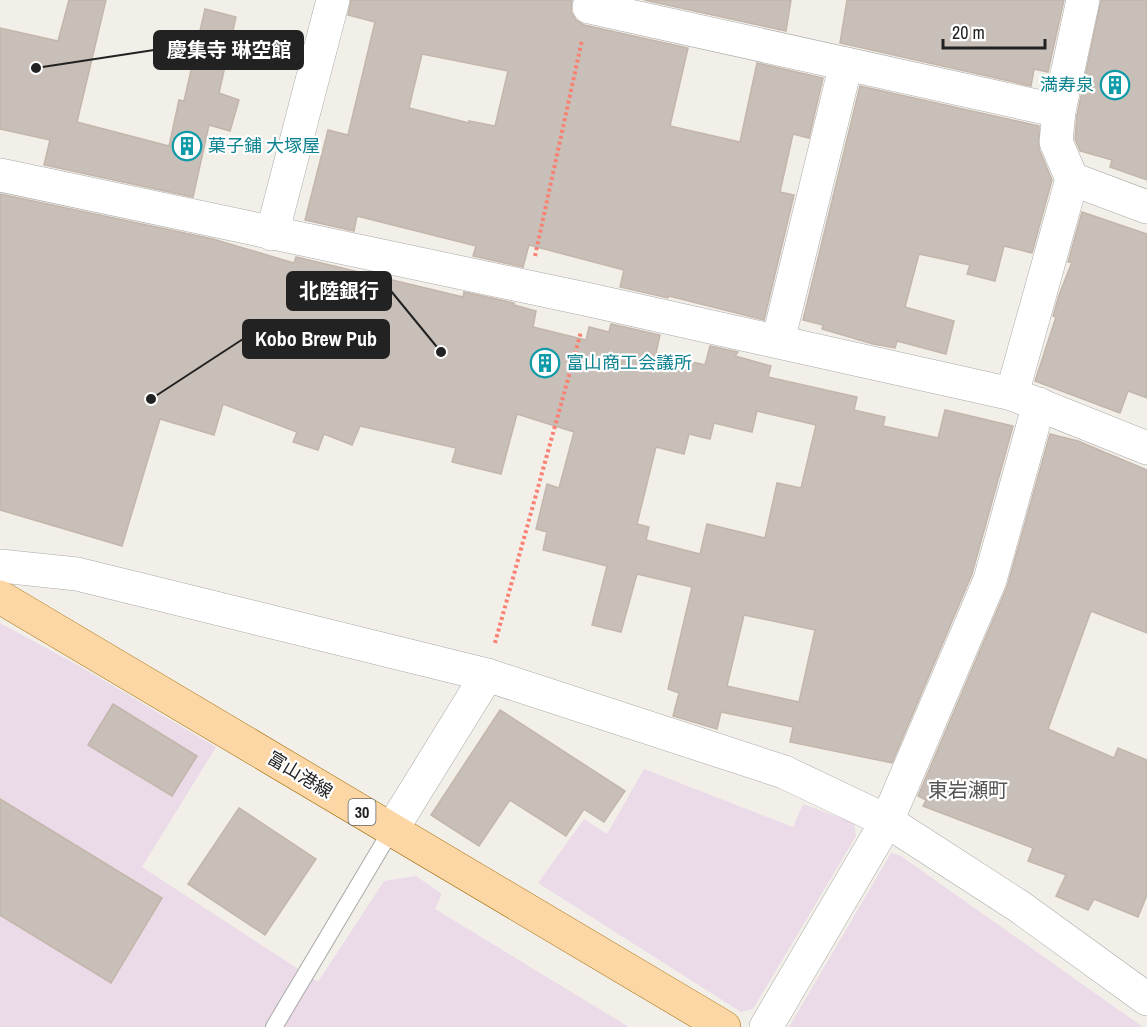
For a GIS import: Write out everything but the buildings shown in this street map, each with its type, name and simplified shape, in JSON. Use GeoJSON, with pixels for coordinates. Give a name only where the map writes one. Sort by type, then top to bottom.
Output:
{"type":"FeatureCollection","features":[{"type":"Feature","properties":{"kind":"main road","name":"富山港線"},"geometry":{"type":"LineString","coordinates":[[0,597],[724,1027]]}},
{"type":"Feature","properties":{"kind":"street"},"geometry":{"type":"LineString","coordinates":[[272,234],[333,0]]}},
{"type":"Feature","properties":{"kind":"street"},"geometry":{"type":"LineString","coordinates":[[766,1027],[887,821],[990,580],[1072,179],[1056,142],[1059,111],[1083,0]]}},
{"type":"Feature","properties":{"kind":"street"},"geometry":{"type":"LineString","coordinates":[[590,4],[1059,111]]}},
{"type":"Feature","properties":{"kind":"street"},"geometry":{"type":"LineString","coordinates":[[778,341],[846,64]]}},
{"type":"Feature","properties":{"kind":"street"},"geometry":{"type":"LineString","coordinates":[[0,175],[778,341],[1026,399],[1147,448]]}},
{"type":"Feature","properties":{"kind":"street"},"geometry":{"type":"LineString","coordinates":[[1072,179],[1147,207]]}},
{"type":"Feature","properties":{"kind":"street"},"geometry":{"type":"LineString","coordinates":[[0,566],[77,574],[487,675],[784,772],[887,821],[1020,907],[1147,999]]}},
{"type":"Feature","properties":{"kind":"street"},"geometry":{"type":"LineString","coordinates":[[392,830],[487,675]]}},
{"type":"Feature","properties":{"kind":"lane"},"geometry":{"type":"LineString","coordinates":[[274,1027],[392,830]]}},
{"type":"Feature","properties":{"kind":"path"},"geometry":{"type":"LineString","coordinates":[[529,287],[590,4]]}},
{"type":"Feature","properties":{"kind":"path"},"geometry":{"type":"LineString","coordinates":[[487,675],[590,300]]}},
{"type":"Feature","properties":{"kind":"shaded area"},"geometry":{"type":"Polygon","coordinates":[[[0,623],[83,668],[216,747],[142,867],[318,982],[384,881],[416,876],[442,894],[435,909],[629,1027],[0,1027],[0,623]]]}},
{"type":"Feature","properties":{"kind":"shaded area"},"geometry":{"type":"Polygon","coordinates":[[[644,769],[793,827],[803,804],[854,823],[856,836],[753,1009],[741,1012],[538,883],[584,819],[607,834],[644,769]]]}},
{"type":"Feature","properties":{"kind":"shaded area"},"geometry":{"type":"Polygon","coordinates":[[[891,853],[901,856],[1143,1027],[789,1027],[891,853]]]}},
{"type":"Feature","properties":{"kind":"place","name":"慶集寺 琳空館"},"geometry":{"type":"Point","coordinates":[36,68]}},
{"type":"Feature","properties":{"kind":"place","name":"満寿泉"},"geometry":{"type":"Point","coordinates":[1115,85]}},
{"type":"Feature","properties":{"kind":"place","name":"菓子鋪 大塚屋"},"geometry":{"type":"Point","coordinates":[187,146]}},
{"type":"Feature","properties":{"kind":"place","name":"北陸銀行"},"geometry":{"type":"Point","coordinates":[441,352]}},
{"type":"Feature","properties":{"kind":"place","name":"富山商工会議所"},"geometry":{"type":"Point","coordinates":[545,363]}},
{"type":"Feature","properties":{"kind":"place","name":"Kobo Brew Pub"},"geometry":{"type":"Point","coordinates":[151,399]}},
{"type":"Feature","properties":{"kind":"district","name":"東岩瀬町"},"geometry":{"type":"Point","coordinates":[968,790]}}]}
